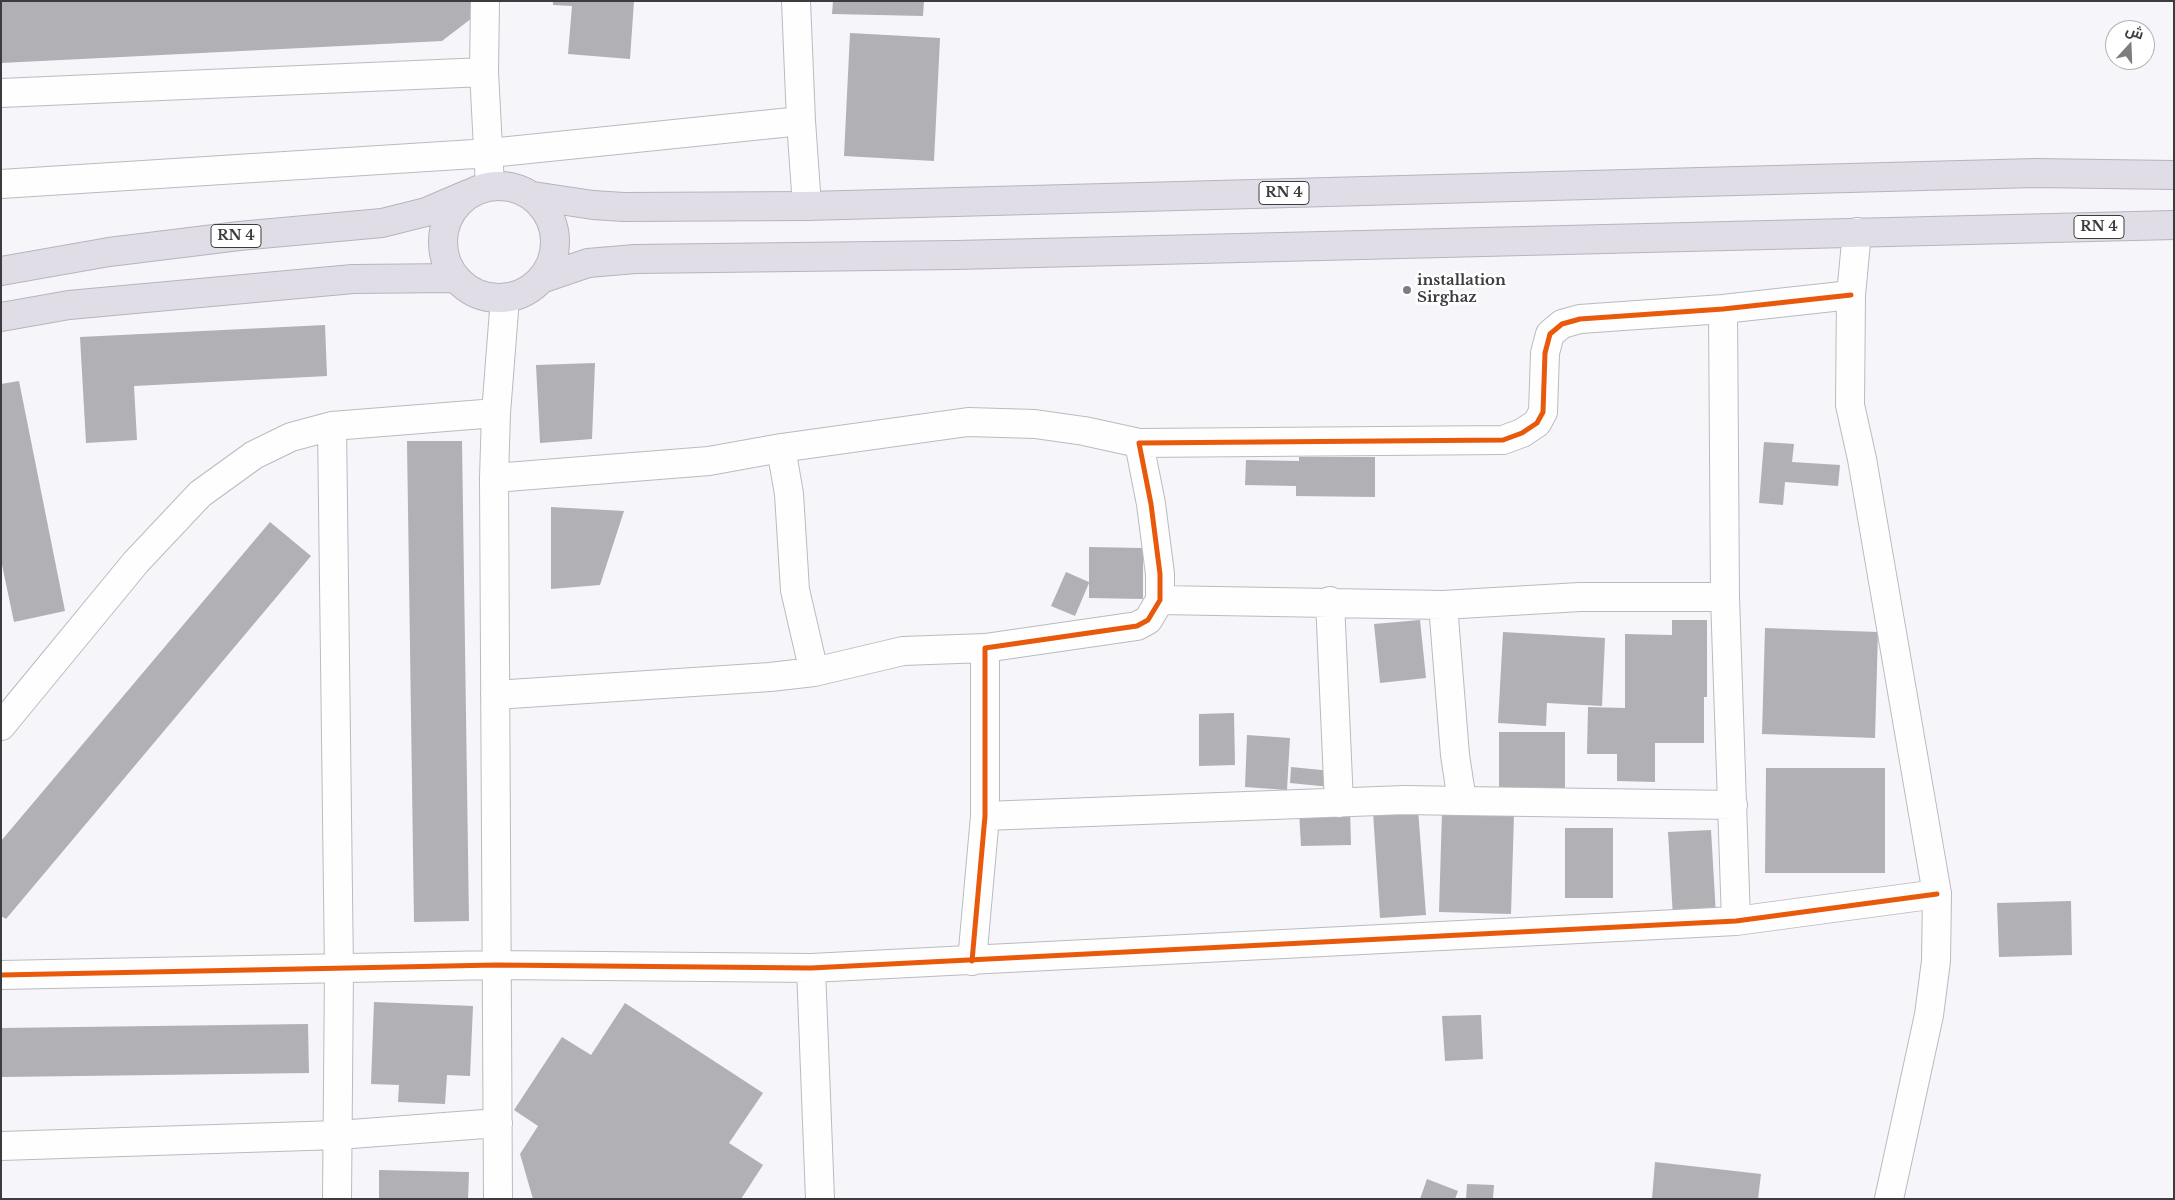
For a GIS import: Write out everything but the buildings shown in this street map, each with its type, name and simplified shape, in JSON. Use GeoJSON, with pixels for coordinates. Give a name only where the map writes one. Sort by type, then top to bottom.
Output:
{"type":"FeatureCollection","features":[{"type":"Feature","properties":{"kind":"highway","name":"RN 4"},"geometry":{"type":"LineString","coordinates":[[533,196],[593,205],[624,207],[807,206],[2035,173],[2174,175]]}},
{"type":"Feature","properties":{"kind":"highway"},"geometry":{"type":"LineString","coordinates":[[513,187],[533,196],[548,214],[555,235],[554,257],[544,278],[526,291],[505,298],[486,297],[469,290],[455,278],[444,257],[442,233],[451,211],[479,190],[513,187]]}},
{"type":"Feature","properties":{"kind":"highway","name":"RN 4"},"geometry":{"type":"LineString","coordinates":[[1,271],[118,251],[239,236],[382,223],[426,212],[479,190]]}},
{"type":"Feature","properties":{"kind":"highway","name":"RN 4"},"geometry":{"type":"LineString","coordinates":[[544,278],[588,263],[612,259],[956,255],[1857,232],[2174,226]]}},
{"type":"Feature","properties":{"kind":"highway"},"geometry":{"type":"LineString","coordinates":[[1,317],[69,305],[334,281],[387,278],[455,278]]}},
{"type":"Feature","properties":{"kind":"street"},"geometry":{"type":"LineString","coordinates":[[479,190],[490,153],[484,72],[485,1]]}},
{"type":"Feature","properties":{"kind":"street"},"geometry":{"type":"LineString","coordinates":[[796,1],[807,206]]}},
{"type":"Feature","properties":{"kind":"street"},"geometry":{"type":"LineString","coordinates":[[1,93],[484,72]]}},
{"type":"Feature","properties":{"kind":"street"},"geometry":{"type":"LineString","coordinates":[[1,184],[490,153],[801,121]]}},
{"type":"Feature","properties":{"kind":"street"},"geometry":{"type":"LineString","coordinates":[[1857,232],[1851,295],[1850,404],[1862,459],[1937,894],[1936,962],[1929,1015],[1888,1199]]}},
{"type":"Feature","properties":{"kind":"street"},"geometry":{"type":"LineString","coordinates":[[494,478],[709,460],[968,422],[1035,424],[1084,430],[1139,443],[1503,440],[1530,428],[1537,422],[1543,412],[1544,353],[1550,334],[1562,324],[1580,319],[1723,309],[1851,295]]}},
{"type":"Feature","properties":{"kind":"street"},"geometry":{"type":"LineString","coordinates":[[498,1199],[494,478],[496,413],[505,298]]}},
{"type":"Feature","properties":{"kind":"street"},"geometry":{"type":"LineString","coordinates":[[1723,309],[1725,597],[1736,921]]}},
{"type":"Feature","properties":{"kind":"street"},"geometry":{"type":"LineString","coordinates":[[1,726],[136,562],[200,494],[254,455],[291,437],[332,426],[496,413]]}},
{"type":"Feature","properties":{"kind":"street"},"geometry":{"type":"LineString","coordinates":[[332,426],[339,970],[337,1199]]}},
{"type":"Feature","properties":{"kind":"street"},"geometry":{"type":"LineString","coordinates":[[495,696],[770,677],[814,672],[903,651],[985,648],[1137,626],[1148,620],[1160,600],[1160,574],[1154,522],[1139,443]]}},
{"type":"Feature","properties":{"kind":"street"},"geometry":{"type":"LineString","coordinates":[[782,448],[789,494],[794,590],[814,672]]}},
{"type":"Feature","properties":{"kind":"street"},"geometry":{"type":"LineString","coordinates":[[1160,600],[1443,604],[1580,597],[1725,597]]}},
{"type":"Feature","properties":{"kind":"street"},"geometry":{"type":"LineString","coordinates":[[1330,601],[1340,803]]}},
{"type":"Feature","properties":{"kind":"street"},"geometry":{"type":"LineString","coordinates":[[1443,604],[1455,755],[1462,801]]}},
{"type":"Feature","properties":{"kind":"street"},"geometry":{"type":"LineString","coordinates":[[972,961],[985,816],[985,648]]}},
{"type":"Feature","properties":{"kind":"street"},"geometry":{"type":"LineString","coordinates":[[985,816],[1340,803],[1462,801],[1732,805]]}},
{"type":"Feature","properties":{"kind":"street"},"geometry":{"type":"LineString","coordinates":[[1,975],[339,970],[496,965],[811,968],[1736,921],[1937,894]]}},
{"type":"Feature","properties":{"kind":"street"},"geometry":{"type":"LineString","coordinates":[[811,968],[820,1199]]}},
{"type":"Feature","properties":{"kind":"street"},"geometry":{"type":"LineString","coordinates":[[1,1146],[338,1135],[498,1123]]}},
{"type":"Feature","properties":{"kind":"cycle path"},"geometry":{"type":"LineString","coordinates":[[972,961],[985,816],[985,648],[1137,626],[1148,620],[1160,600],[1160,574],[1151,504],[1139,443],[1503,440],[1522,433],[1537,423],[1543,412],[1545,353],[1550,334],[1562,324],[1580,319],[1723,309],[1851,295]]}},
{"type":"Feature","properties":{"kind":"cycle path"},"geometry":{"type":"LineString","coordinates":[[1,975],[496,965],[811,968],[1736,921],[1937,894]]}},
{"type":"Feature","properties":{"kind":"place","name":"installation Sirghaz"},"geometry":{"type":"Point","coordinates":[1407,290]}}]}
